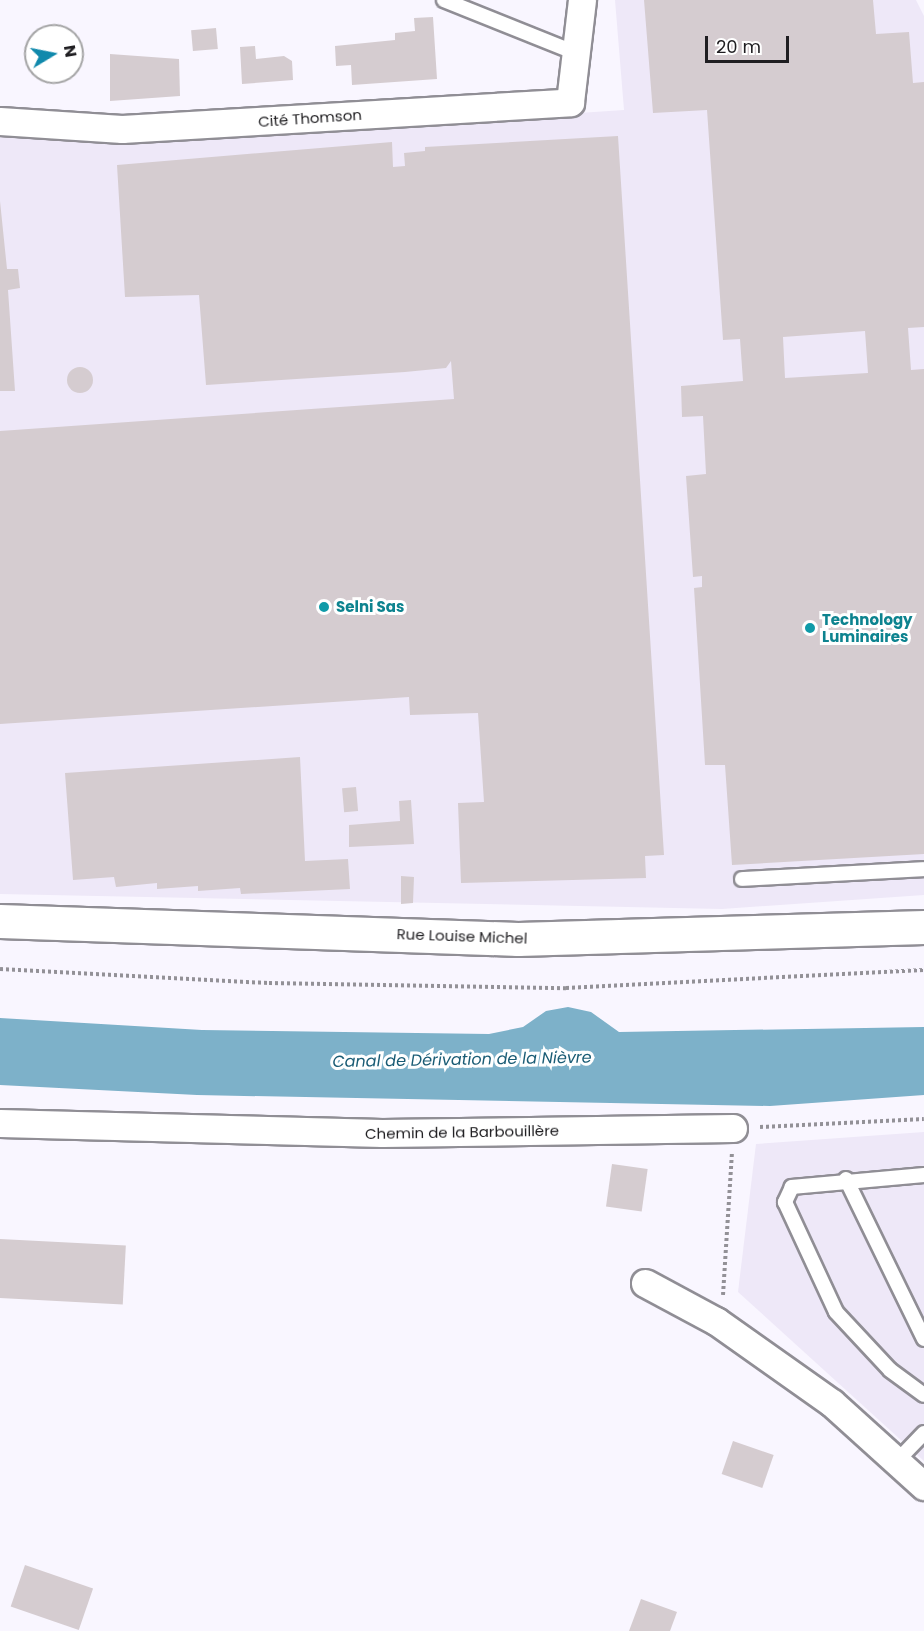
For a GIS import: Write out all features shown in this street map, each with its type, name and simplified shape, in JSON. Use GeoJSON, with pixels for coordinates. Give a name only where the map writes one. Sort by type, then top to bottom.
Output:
{"type":"FeatureCollection","features":[{"type":"Feature","properties":{"kind":"street","name":"Cité Thomson"},"geometry":{"type":"LineString","coordinates":[[0,121],[122,129],[570,102],[582,0]]}},
{"type":"Feature","properties":{"kind":"street","name":"Rue Louise Michel"},"geometry":{"type":"LineString","coordinates":[[0,921],[518,939],[924,927]]}},
{"type":"Feature","properties":{"kind":"street","name":"Chemin de la Barbouillère"},"geometry":{"type":"LineString","coordinates":[[0,1123],[382,1133],[733,1128]]}},
{"type":"Feature","properties":{"kind":"street"},"geometry":{"type":"LineString","coordinates":[[645,1283],[716,1321],[832,1403],[924,1486]]}},
{"type":"Feature","properties":{"kind":"lane"},"geometry":{"type":"LineString","coordinates":[[444,0],[576,53]]}},
{"type":"Feature","properties":{"kind":"lane"},"geometry":{"type":"LineString","coordinates":[[742,879],[924,869]]}},
{"type":"Feature","properties":{"kind":"lane"},"geometry":{"type":"LineString","coordinates":[[924,1175],[846,1179],[792,1187],[785,1202],[788,1216],[836,1312],[890,1370],[924,1395]]}},
{"type":"Feature","properties":{"kind":"lane"},"geometry":{"type":"LineString","coordinates":[[846,1179],[924,1339]]}},
{"type":"Feature","properties":{"kind":"lane"},"geometry":{"type":"LineString","coordinates":[[897,1461],[924,1433]]}},
{"type":"Feature","properties":{"kind":"path"},"geometry":{"type":"LineString","coordinates":[[0,969],[269,983],[566,988],[924,970]]}},
{"type":"Feature","properties":{"kind":"path"},"geometry":{"type":"LineString","coordinates":[[716,1321],[728,1277],[733,1128],[924,1119]]}},
{"type":"Feature","properties":{"kind":"shaded area"},"geometry":{"type":"Polygon","coordinates":[[[615,0],[916,0],[924,16],[924,895],[722,909],[0,894],[0,132],[132,143],[624,110],[615,0]]]}},
{"type":"Feature","properties":{"kind":"shaded area"},"geometry":{"type":"Polygon","coordinates":[[[924,1132],[924,1461],[738,1292],[756,1144],[924,1132]]]}},
{"type":"Feature","properties":{"kind":"water","name":"Canal de Dérivation de la Nièvre"},"geometry":{"type":"Polygon","coordinates":[[[568,1007],[591,1012],[619,1032],[924,1027],[924,1095],[770,1106],[197,1095],[0,1085],[0,1018],[202,1030],[489,1034],[523,1027],[546,1011],[568,1007]]]}},
{"type":"Feature","properties":{"kind":"building"},"geometry":{"type":"Polygon","coordinates":[[[644,0],[873,0],[876,34],[909,32],[913,83],[924,82],[924,327],[908,328],[911,370],[924,369],[924,854],[732,865],[725,765],[705,765],[694,588],[702,587],[702,576],[693,577],[686,476],[706,474],[703,416],[682,417],[681,386],[743,381],[740,339],[723,340],[707,110],[653,113],[644,0]],[[865,331],[783,337],[785,378],[868,373],[865,331]]]}},
{"type":"Feature","properties":{"kind":"building"},"geometry":{"type":"Polygon","coordinates":[[[433,17],[437,79],[352,85],[351,65],[336,66],[335,46],[395,40],[395,33],[415,31],[414,18],[433,17]]]}},
{"type":"Feature","properties":{"kind":"building"},"geometry":{"type":"Polygon","coordinates":[[[216,28],[218,49],[193,51],[191,30],[216,28]]]}},
{"type":"Feature","properties":{"kind":"building"},"geometry":{"type":"Polygon","coordinates":[[[255,46],[256,59],[284,56],[292,61],[293,80],[242,84],[240,47],[255,46]]]}},
{"type":"Feature","properties":{"kind":"building"},"geometry":{"type":"Polygon","coordinates":[[[110,54],[179,59],[180,96],[110,101],[110,54]]]}},
{"type":"Feature","properties":{"kind":"building","name":"Selni Sas"},"geometry":{"type":"Polygon","coordinates":[[[618,136],[664,855],[645,856],[646,878],[461,883],[458,803],[484,802],[478,713],[410,715],[409,697],[0,724],[0,431],[454,399],[451,361],[446,368],[206,385],[199,295],[125,297],[117,165],[392,142],[393,167],[405,166],[404,153],[425,151],[425,147],[618,136]]]}},
{"type":"Feature","properties":{"kind":"building"},"geometry":{"type":"Polygon","coordinates":[[[0,201],[7,269],[18,269],[20,288],[8,290],[15,391],[0,391],[0,201]]]}},
{"type":"Feature","properties":{"kind":"building"},"geometry":{"type":"Polygon","coordinates":[[[80,367],[89,371],[93,380],[89,389],[80,393],[71,389],[67,380],[71,371],[80,367]]]}},
{"type":"Feature","properties":{"kind":"building"},"geometry":{"type":"Polygon","coordinates":[[[300,757],[305,861],[348,859],[350,889],[241,894],[240,888],[198,891],[198,886],[157,889],[157,883],[116,887],[114,877],[73,880],[65,773],[300,757]]]}},
{"type":"Feature","properties":{"kind":"building"},"geometry":{"type":"Polygon","coordinates":[[[356,787],[358,811],[344,812],[342,788],[356,787]]]}},
{"type":"Feature","properties":{"kind":"building"},"geometry":{"type":"Polygon","coordinates":[[[411,800],[414,844],[349,847],[349,825],[400,821],[399,801],[411,800]]]}},
{"type":"Feature","properties":{"kind":"building"},"geometry":{"type":"Polygon","coordinates":[[[401,876],[414,877],[413,903],[401,904],[401,876]]]}},
{"type":"Feature","properties":{"kind":"building"},"geometry":{"type":"Polygon","coordinates":[[[612,1164],[648,1169],[642,1212],[606,1207],[612,1164]]]}},
{"type":"Feature","properties":{"kind":"building"},"geometry":{"type":"Polygon","coordinates":[[[0,1239],[126,1246],[123,1305],[0,1298],[0,1239]]]}},
{"type":"Feature","properties":{"kind":"building"},"geometry":{"type":"Polygon","coordinates":[[[733,1441],[774,1455],[762,1488],[722,1474],[733,1441]]]}},
{"type":"Feature","properties":{"kind":"building"},"geometry":{"type":"Polygon","coordinates":[[[25,1565],[93,1588],[79,1630],[11,1607],[25,1565]]]}},
{"type":"Feature","properties":{"kind":"building"},"geometry":{"type":"Polygon","coordinates":[[[641,1599],[677,1612],[670,1631],[629,1631],[641,1599]]]}},
{"type":"Feature","properties":{"kind":"place","name":"Selni Sas"},"geometry":{"type":"Point","coordinates":[324,607]}},
{"type":"Feature","properties":{"kind":"place","name":"Technology Luminaires"},"geometry":{"type":"Point","coordinates":[810,628]}}]}
